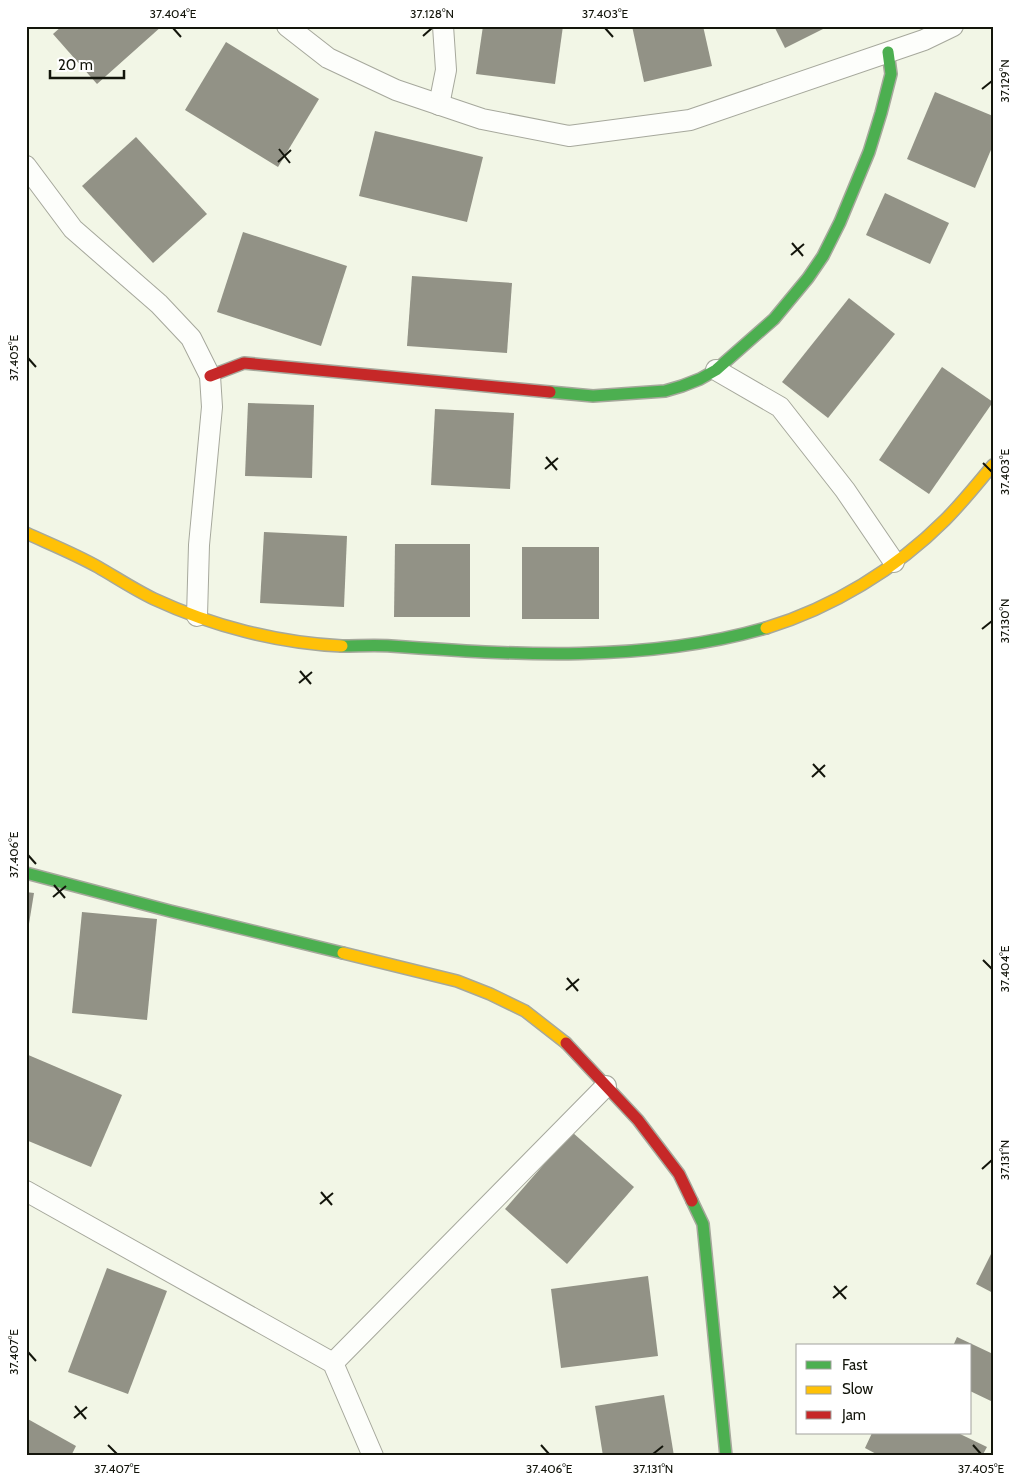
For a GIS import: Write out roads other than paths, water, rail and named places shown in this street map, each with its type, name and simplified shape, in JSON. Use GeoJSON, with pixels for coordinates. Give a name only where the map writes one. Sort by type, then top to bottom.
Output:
{"type":"FeatureCollection","features":[{"type":"Feature","properties":{"kind":"street"},"geometry":{"type":"LineString","coordinates":[[286,26],[328,58],[396,90],[482,119],[569,136],[690,120],[924,40],[953,26]]}},
{"type":"Feature","properties":{"kind":"street"},"geometry":{"type":"LineString","coordinates":[[439,105],[446,70],[443,26]]}},
{"type":"Feature","properties":{"kind":"street"},"geometry":{"type":"LineString","coordinates":[[210,376],[244,363],[593,396],[665,391],[682,386],[716,370],[746,346],[792,299],[808,278],[832,239],[856,187],[881,113],[890,74],[888,52]]}},
{"type":"Feature","properties":{"kind":"street"},"geometry":{"type":"LineString","coordinates":[[26,166],[73,229],[159,304],[191,338],[210,376],[212,407],[199,545],[197,616]]}},
{"type":"Feature","properties":{"kind":"street"},"geometry":{"type":"LineString","coordinates":[[716,370],[780,407],[845,490],[894,562]]}},
{"type":"Feature","properties":{"kind":"street"},"geometry":{"type":"LineString","coordinates":[[26,533],[98,567],[154,598],[232,628],[271,637],[351,646],[391,646],[502,654],[614,652],[709,641],[749,632],[787,620],[824,604],[856,587],[894,562],[942,522],[971,492],[993,465]]}},
{"type":"Feature","properties":{"kind":"street"},"geometry":{"type":"LineString","coordinates":[[26,873],[170,911],[457,981],[525,1011],[565,1042],[638,1120],[679,1174],[703,1224],[726,1456]]}},
{"type":"Feature","properties":{"kind":"street"},"geometry":{"type":"LineString","coordinates":[[333,1363],[606,1086]]}},
{"type":"Feature","properties":{"kind":"street"},"geometry":{"type":"LineString","coordinates":[[26,1191],[333,1363],[373,1456]]}}]}
